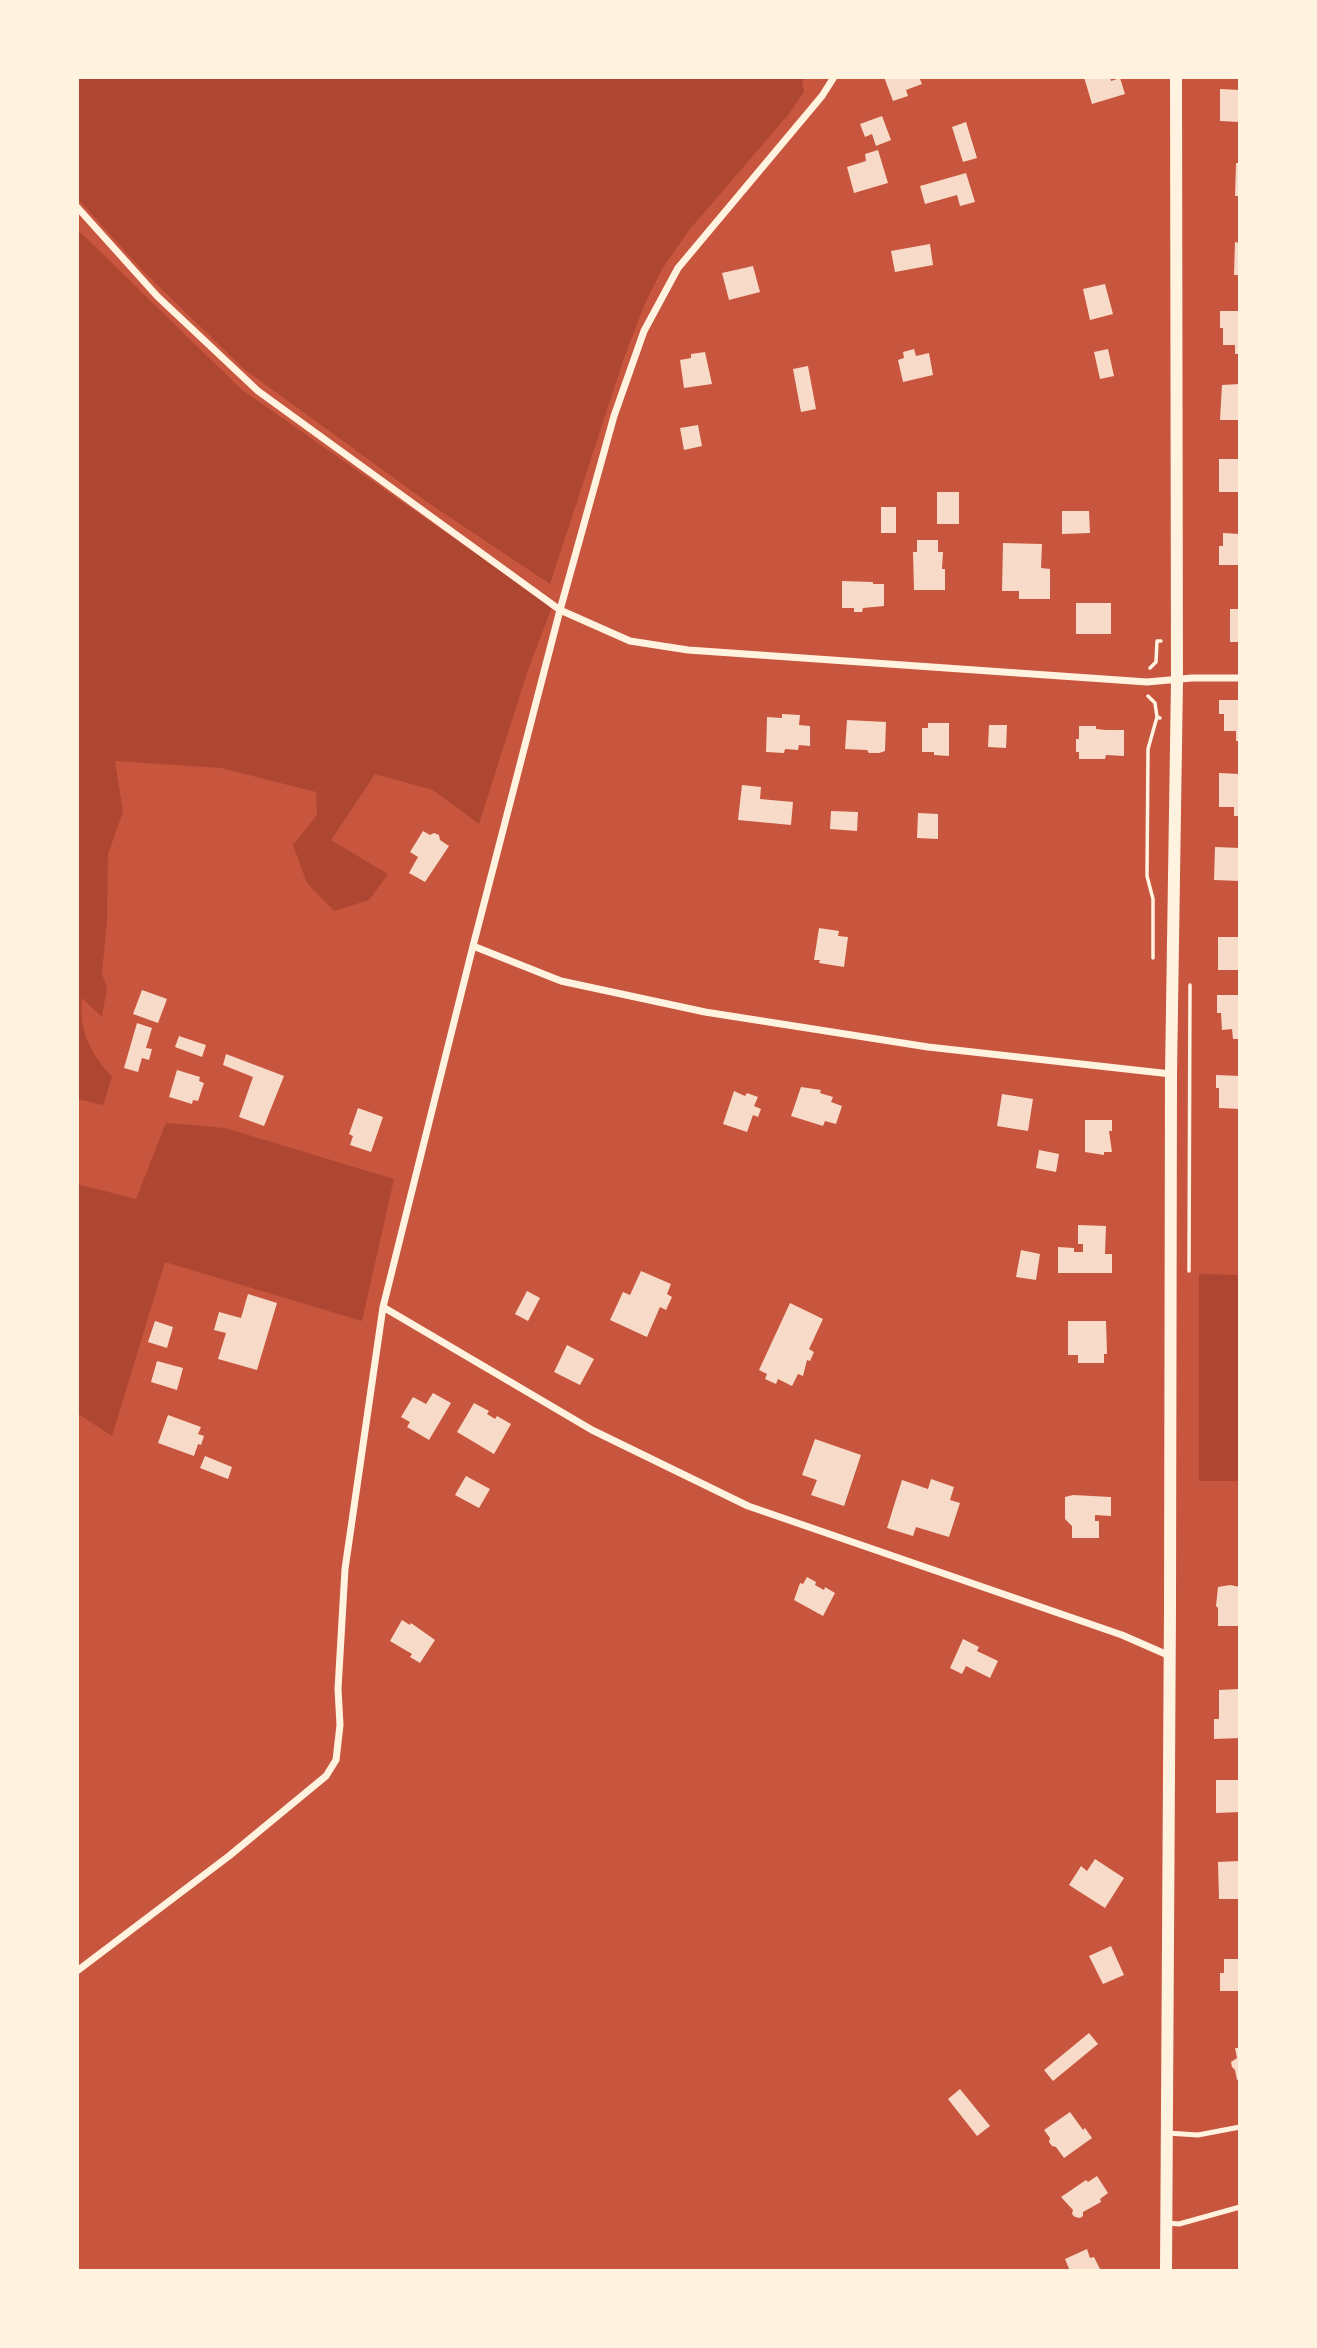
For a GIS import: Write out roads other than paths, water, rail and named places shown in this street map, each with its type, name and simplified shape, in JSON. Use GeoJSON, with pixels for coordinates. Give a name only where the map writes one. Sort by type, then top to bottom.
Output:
{"type":"FeatureCollection","features":[{"type":"Feature","properties":{"kind":"street"},"geometry":{"type":"LineString","coordinates":[[77,1971],[248,1840],[326,1776],[336,1760],[340,1725],[338,1689],[345,1569],[383,1307],[560,610],[614,416],[644,331],[678,268],[822,96],[834,77]]}},
{"type":"Feature","properties":{"kind":"street"},"geometry":{"type":"LineString","coordinates":[[1166,2271],[1171,1073],[1177,680],[1176,77]]}},
{"type":"Feature","properties":{"kind":"street"},"geometry":{"type":"LineString","coordinates":[[77,207],[157,296],[258,391],[560,610],[630,641],[688,650],[1147,682],[1240,678]]}},
{"type":"Feature","properties":{"kind":"street"},"geometry":{"type":"LineString","coordinates":[[473,946],[561,981],[705,1012],[928,1047],[1171,1073]]}},
{"type":"Feature","properties":{"kind":"street"},"geometry":{"type":"LineString","coordinates":[[383,1307],[593,1430],[748,1506],[1122,1635],[1170,1657]]}},
{"type":"Feature","properties":{"kind":"lane"},"geometry":{"type":"LineString","coordinates":[[1167,2133],[1198,2135],[1240,2127]]}},
{"type":"Feature","properties":{"kind":"lane"},"geometry":{"type":"LineString","coordinates":[[1167,2223],[1179,2224],[1240,2207]]}}]}
